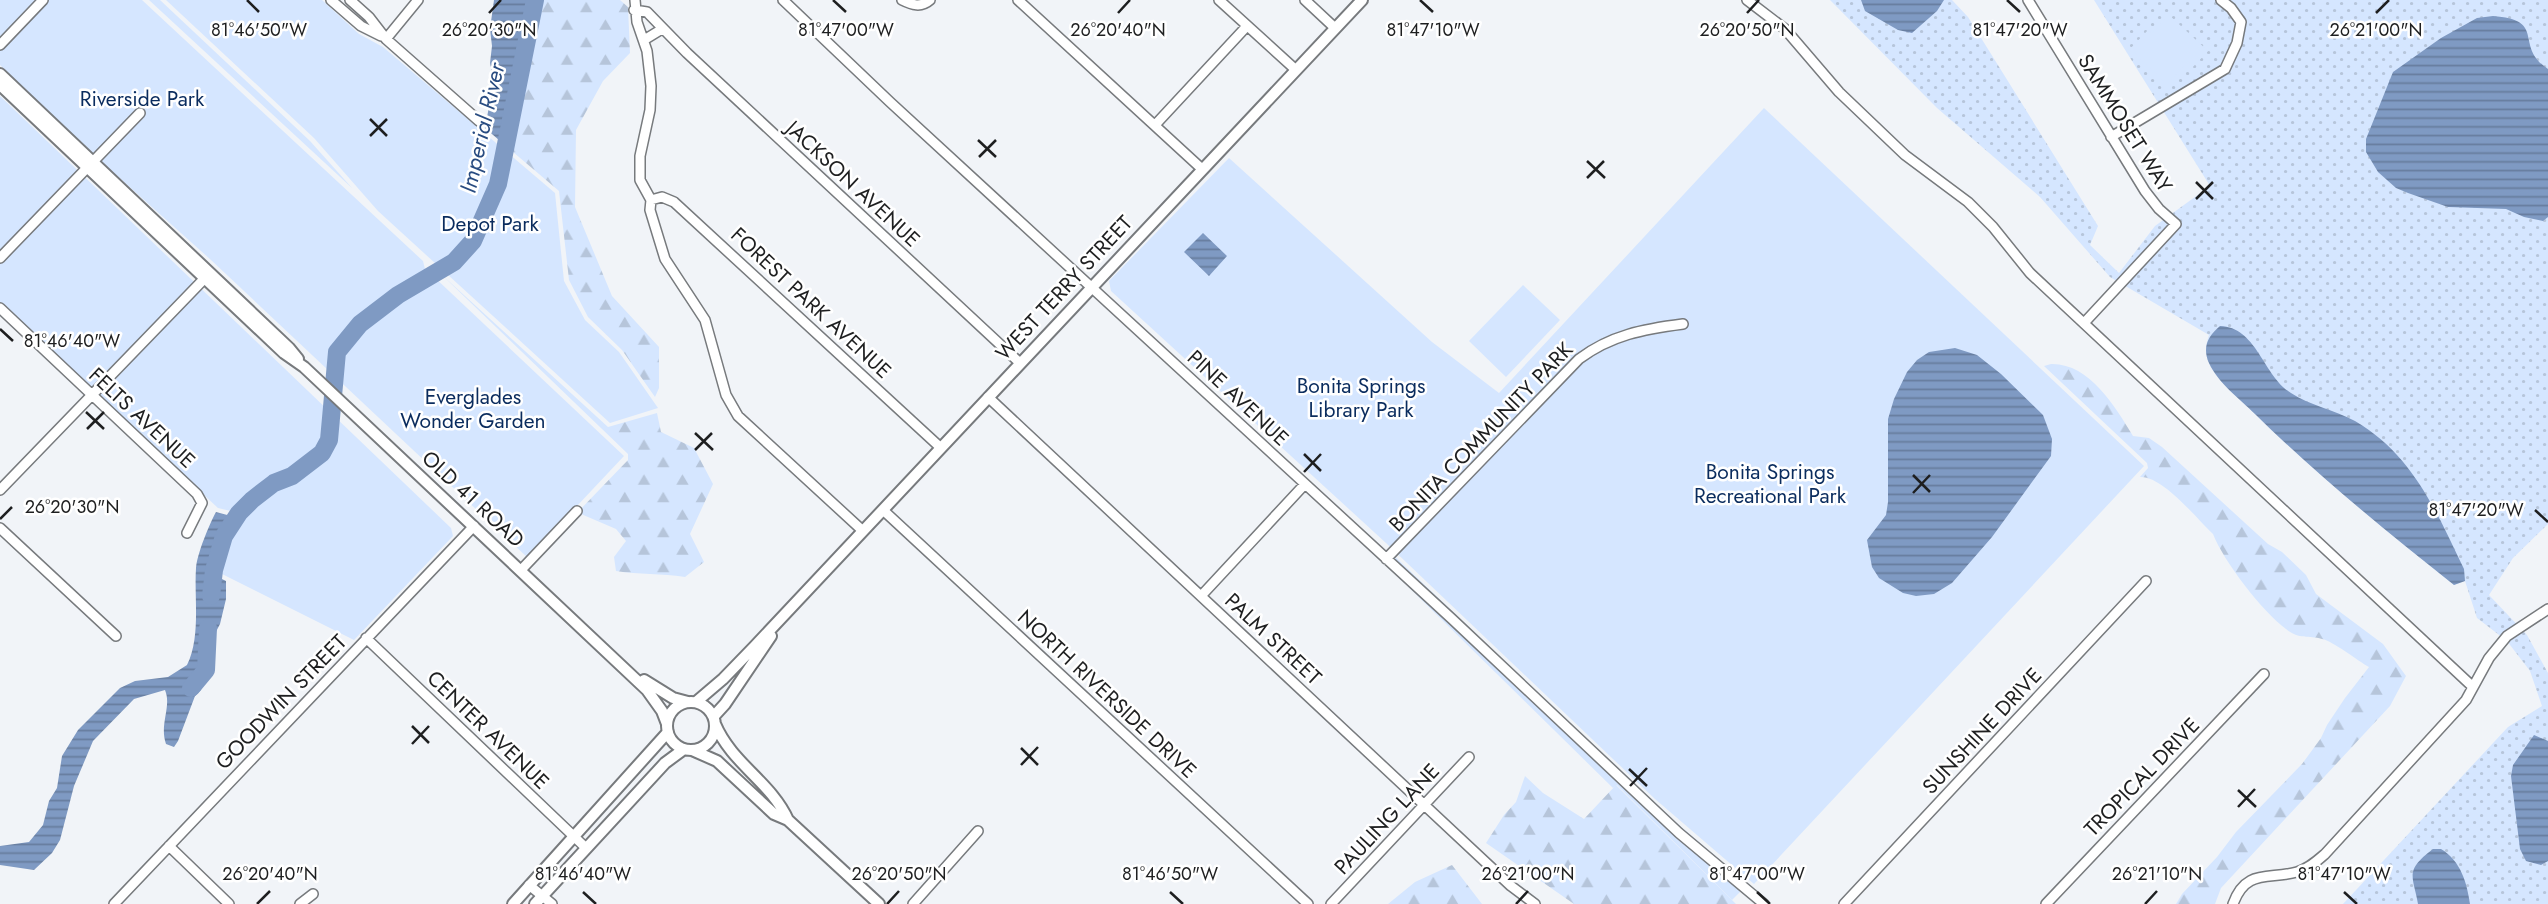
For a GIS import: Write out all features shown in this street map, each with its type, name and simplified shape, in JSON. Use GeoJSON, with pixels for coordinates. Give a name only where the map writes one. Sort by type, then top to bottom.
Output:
{"type":"FeatureCollection","features":[{"type":"Feature","properties":{"kind":"street"},"geometry":{"type":"LineString","coordinates":[[0,44],[43,0]]}},
{"type":"Feature","properties":{"kind":"street"},"geometry":{"type":"LineString","coordinates":[[331,0],[361,26],[386,39]]}},
{"type":"Feature","properties":{"kind":"street"},"geometry":{"type":"LineString","coordinates":[[349,0],[369,17],[386,39],[479,121]]}},
{"type":"Feature","properties":{"kind":"street"},"geometry":{"type":"LineString","coordinates":[[386,39],[418,0]]}},
{"type":"Feature","properties":{"kind":"street","name":"PINE AVENUE"},"geometry":{"type":"LineString","coordinates":[[783,0],[1679,833],[1764,904]]}},
{"type":"Feature","properties":{"kind":"street"},"geometry":{"type":"LineString","coordinates":[[902,0],[914,5],[926,4],[930,0]]}},
{"type":"Feature","properties":{"kind":"street"},"geometry":{"type":"LineString","coordinates":[[1018,0],[1202,169]]}},
{"type":"Feature","properties":{"kind":"street"},"geometry":{"type":"LineString","coordinates":[[1219,0],[1296,70]]}},
{"type":"Feature","properties":{"kind":"street"},"geometry":{"type":"LineString","coordinates":[[1305,0],[1335,28]]}},
{"type":"Feature","properties":{"kind":"street","name":"WEST TERRY STREET"},"geometry":{"type":"LineString","coordinates":[[692,702],[723,679],[1362,0]]}},
{"type":"Feature","properties":{"kind":"street"},"geometry":{"type":"LineString","coordinates":[[1747,0],[1785,29],[1839,92],[1905,155],[1968,202],[1993,227],[2030,273],[2473,687]]}},
{"type":"Feature","properties":{"kind":"street","name":"SAMMOSET WAY"},"geometry":{"type":"LineString","coordinates":[[2028,0],[2151,201],[2176,224],[2084,323]]}},
{"type":"Feature","properties":{"kind":"street"},"geometry":{"type":"LineString","coordinates":[[2111,137],[2225,69],[2238,43],[2241,22],[2221,0]]}},
{"type":"Feature","properties":{"kind":"street"},"geometry":{"type":"LineString","coordinates":[[634,5],[644,40],[652,97],[639,169],[644,191],[651,200],[649,210],[665,259],[705,320],[726,394],[738,416],[863,531]]}},
{"type":"Feature","properties":{"kind":"street","name":"JACKSON AVENUE"},"geometry":{"type":"LineString","coordinates":[[634,5],[647,12],[662,29],[1020,363]]}},
{"type":"Feature","properties":{"kind":"street"},"geometry":{"type":"LineString","coordinates":[[1154,125],[1247,26]]}},
{"type":"Feature","properties":{"kind":"street"},"geometry":{"type":"LineString","coordinates":[[644,40],[662,29]]}},
{"type":"Feature","properties":{"kind":"street","name":"OLD 41 ROAD"},"geometry":{"type":"LineString","coordinates":[[0,74],[205,278],[284,353],[304,367]]}},
{"type":"Feature","properties":{"kind":"street","name":"OLD 41 ROAD"},"geometry":{"type":"LineString","coordinates":[[0,85],[90,164],[289,348],[304,367],[353,414],[616,660],[663,710],[668,728]]}},
{"type":"Feature","properties":{"kind":"street"},"geometry":{"type":"LineString","coordinates":[[0,258],[140,113]]}},
{"type":"Feature","properties":{"kind":"street","name":"FOREST PARK AVENUE"},"geometry":{"type":"LineString","coordinates":[[651,200],[662,197],[674,202],[941,448]]}},
{"type":"Feature","properties":{"kind":"street"},"geometry":{"type":"LineString","coordinates":[[0,490],[205,278]]}},
{"type":"Feature","properties":{"kind":"street","name":"FELTS AVENUE"},"geometry":{"type":"LineString","coordinates":[[0,308],[197,494],[202,503],[187,533]]}},
{"type":"Feature","properties":{"kind":"street","name":"BONITA COMMUNITY PARK"},"geometry":{"type":"LineString","coordinates":[[1387,559],[1578,359],[1618,336],[1683,324]]}},
{"type":"Feature","properties":{"kind":"street","name":"PALM STREET"},"geometry":{"type":"LineString","coordinates":[[988,397],[1511,886],[1535,904]]}},
{"type":"Feature","properties":{"kind":"street"},"geometry":{"type":"LineString","coordinates":[[1201,596],[1306,484]]}},
{"type":"Feature","properties":{"kind":"street","name":"NORTH RIVERSIDE DRIVE"},"geometry":{"type":"LineString","coordinates":[[883,510],[1308,904]]}},
{"type":"Feature","properties":{"kind":"street"},"geometry":{"type":"LineString","coordinates":[[522,570],[577,511]]}},
{"type":"Feature","properties":{"kind":"street","name":"GOODWIN STREET"},"geometry":{"type":"LineString","coordinates":[[114,904],[474,526]]}},
{"type":"Feature","properties":{"kind":"street"},"geometry":{"type":"LineString","coordinates":[[0,528],[116,636]]}},
{"type":"Feature","properties":{"kind":"street","name":"SUNSHINE DRIVE"},"geometry":{"type":"LineString","coordinates":[[1843,904],[2146,582]]}},
{"type":"Feature","properties":{"kind":"street","name":"WEST TERRY STREET"},"geometry":{"type":"LineString","coordinates":[[715,720],[795,603]]}},
{"type":"Feature","properties":{"kind":"street"},"geometry":{"type":"LineString","coordinates":[[2233,904],[2244,886],[2260,875],[2296,873],[2310,867],[2325,855],[2466,700],[2488,658],[2507,636],[2548,608]]}},
{"type":"Feature","properties":{"kind":"street","name":"CENTER AVENUE"},"geometry":{"type":"LineString","coordinates":[[366,638],[586,848]]}},
{"type":"Feature","properties":{"kind":"street","name":"OLD 41 ROAD"},"geometry":{"type":"LineString","coordinates":[[616,660],[673,698],[692,702]]}},
{"type":"Feature","properties":{"kind":"street","name":"TROPICAL DRIVE"},"geometry":{"type":"LineString","coordinates":[[2046,904],[2264,674]]}},
{"type":"Feature","properties":{"kind":"street"},"geometry":{"type":"LineString","coordinates":[[513,904],[668,728],[674,710],[692,702],[709,710],[723,742],[781,803],[788,820]]}},
{"type":"Feature","properties":{"kind":"street"},"geometry":{"type":"LineString","coordinates":[[538,900],[665,763],[688,749],[706,745],[715,732],[715,720]]}},
{"type":"Feature","properties":{"kind":"street"},"geometry":{"type":"LineString","coordinates":[[668,728],[677,745],[717,761],[774,814],[788,820],[879,904]]}},
{"type":"Feature","properties":{"kind":"street","name":"PAULING LANE"},"geometry":{"type":"LineString","coordinates":[[1331,904],[1469,757]]}},
{"type":"Feature","properties":{"kind":"street"},"geometry":{"type":"LineString","coordinates":[[913,904],[978,831]]}},
{"type":"Feature","properties":{"kind":"street"},"geometry":{"type":"LineString","coordinates":[[169,846],[229,904]]}},
{"type":"Feature","properties":{"kind":"street"},"geometry":{"type":"LineString","coordinates":[[530,885],[538,900],[552,904]]}},
{"type":"Feature","properties":{"kind":"street"},"geometry":{"type":"LineString","coordinates":[[300,904],[313,894]]}},
{"type":"Feature","properties":{"kind":"green space","name":"Riverside Park"},"geometry":{"type":"Polygon","coordinates":[[[0,0],[142,0],[423,261],[427,277],[432,275],[624,456],[528,558],[0,65],[0,0]]]}},
{"type":"Feature","properties":{"kind":"green space"},"geometry":{"type":"Polygon","coordinates":[[[149,0],[160,0],[310,141],[352,188],[149,0]]]}},
{"type":"Feature","properties":{"kind":"green space","name":"Depot Park"},"geometry":{"type":"Polygon","coordinates":[[[166,0],[322,0],[359,34],[383,47],[555,193],[564,281],[585,320],[619,352],[658,408],[610,423],[378,211],[314,138],[166,0]]]}},
{"type":"Feature","properties":{"kind":"green space"},"geometry":{"type":"Polygon","coordinates":[[[543,0],[620,0],[628,7],[630,53],[603,81],[576,130],[575,207],[612,296],[659,347],[659,388],[655,397],[622,350],[588,317],[569,280],[559,191],[507,147],[509,114],[518,97],[511,68],[517,56],[521,35],[543,0]]]}},
{"type":"Feature","properties":{"kind":"green space"},"geometry":{"type":"Polygon","coordinates":[[[1830,0],[1952,0],[1968,17],[2098,226],[2090,245],[2119,273],[2155,226],[2210,186],[2094,0],[2548,0],[2548,524],[2513,558],[2489,595],[2527,635],[2548,673],[2548,904],[2343,904],[2508,727],[2542,706],[2530,671],[2507,641],[2477,618],[2465,581],[2454,585],[2402,543],[2302,459],[2228,389],[2208,361],[2206,348],[2209,335],[2110,277],[2040,197],[1937,108],[1830,0]]]}},
{"type":"Feature","properties":{"kind":"green space"},"geometry":{"type":"Polygon","coordinates":[[[2169,15],[2208,51],[2190,70],[2185,65],[2167,84],[2130,49],[2148,30],[2152,33],[2169,15]]]}},
{"type":"Feature","properties":{"kind":"green space"},"geometry":{"type":"Polygon","coordinates":[[[0,96],[451,528],[453,536],[354,640],[214,570],[224,536],[239,513],[218,508],[0,305],[0,96]]]}},
{"type":"Feature","properties":{"kind":"green space","name":"Bonita Springs Recreational Park"},"geometry":{"type":"Polygon","coordinates":[[[1764,108],[2144,466],[1754,884],[1655,799],[1386,543],[1111,291],[1109,281],[1229,158],[1432,342],[1499,393],[1764,108]]]}},
{"type":"Feature","properties":{"kind":"green space"},"geometry":{"type":"Polygon","coordinates":[[[441,274],[608,427],[657,413],[661,432],[694,448],[713,484],[690,534],[704,562],[685,577],[616,571],[614,557],[626,541],[616,529],[581,514],[574,516],[628,460],[628,454],[441,274]]]}},
{"type":"Feature","properties":{"kind":"green space"},"geometry":{"type":"Polygon","coordinates":[[[1523,285],[1560,320],[1506,377],[1469,341],[1523,285]]]}},
{"type":"Feature","properties":{"kind":"green space"},"geometry":{"type":"Polygon","coordinates":[[[2044,366],[2065,366],[2089,378],[2100,388],[2133,436],[2149,438],[2162,447],[2268,544],[2282,552],[2306,575],[2316,594],[2383,644],[2406,676],[2390,706],[2221,888],[2215,904],[2176,904],[2236,832],[2302,764],[2345,698],[2369,667],[2332,643],[2296,635],[2276,621],[2235,572],[2213,534],[2169,490],[2159,483],[2140,477],[2148,468],[2147,463],[2044,366]]]}},
{"type":"Feature","properties":{"kind":"green space"},"geometry":{"type":"Polygon","coordinates":[[[1388,550],[1652,802],[1748,884],[1732,900],[1617,785],[1613,788],[1380,559],[1388,550]]]}},
{"type":"Feature","properties":{"kind":"green space"},"geometry":{"type":"Polygon","coordinates":[[[1525,776],[1543,793],[1584,819],[1616,785],[1736,904],[1574,904],[1486,843],[1516,802],[1525,776]]]}},
{"type":"Feature","properties":{"kind":"green space"},"geometry":{"type":"Polygon","coordinates":[[[1452,865],[1482,904],[1388,904],[1415,882],[1452,865]]]}},
{"type":"Feature","properties":{"kind":"water"},"geometry":{"type":"Polygon","coordinates":[[[494,0],[543,0],[520,38],[519,54],[512,74],[521,89],[510,111],[507,147],[485,128],[494,80],[490,63],[490,29],[494,0]]]}},
{"type":"Feature","properties":{"kind":"water"},"geometry":{"type":"Polygon","coordinates":[[[1861,0],[1944,0],[1937,11],[1912,33],[1898,30],[1865,11],[1861,0]]]}},
{"type":"Feature","properties":{"kind":"water"},"geometry":{"type":"Polygon","coordinates":[[[2477,18],[2510,18],[2520,23],[2528,35],[2532,52],[2548,69],[2548,217],[2543,221],[2506,209],[2448,207],[2408,193],[2396,188],[2378,172],[2366,152],[2366,139],[2393,72],[2441,38],[2477,18]]]}},
{"type":"Feature","properties":{"kind":"water"},"geometry":{"type":"Polygon","coordinates":[[[1203,233],[1227,256],[1209,276],[1184,252],[1203,233]]]}},
{"type":"Feature","properties":{"kind":"water"},"geometry":{"type":"Polygon","coordinates":[[[2220,326],[2233,328],[2243,334],[2273,376],[2291,393],[2355,421],[2393,450],[2421,486],[2443,526],[2464,569],[2465,581],[2454,585],[2403,544],[2303,459],[2224,384],[2209,363],[2206,352],[2209,338],[2220,326]]]}},
{"type":"Feature","properties":{"kind":"water"},"geometry":{"type":"Polygon","coordinates":[[[1955,348],[1977,355],[2043,415],[2052,439],[2051,456],[1992,537],[1952,583],[1934,594],[1916,596],[1903,593],[1879,578],[1872,567],[1867,540],[1886,515],[1888,419],[1894,399],[1907,372],[1917,360],[1929,352],[1955,348]]]}},
{"type":"Feature","properties":{"kind":"water"},"geometry":{"type":"Polygon","coordinates":[[[216,512],[231,516],[220,535],[210,570],[212,574],[226,581],[226,599],[220,624],[206,651],[201,690],[195,696],[178,741],[174,747],[166,744],[164,737],[167,703],[165,690],[134,699],[93,741],[74,786],[60,840],[52,853],[34,870],[0,865],[0,846],[29,842],[43,825],[49,801],[57,788],[62,756],[78,730],[120,688],[135,681],[168,677],[187,665],[194,642],[197,562],[216,512]]]}},
{"type":"Feature","properties":{"kind":"water"},"geometry":{"type":"Polygon","coordinates":[[[2534,735],[2548,741],[2548,861],[2541,865],[2526,861],[2520,849],[2511,776],[2513,765],[2534,735]]]}},
{"type":"Feature","properties":{"kind":"water"},"geometry":{"type":"Polygon","coordinates":[[[2433,849],[2441,849],[2454,860],[2465,881],[2470,904],[2418,904],[2413,880],[2414,868],[2433,849]]]}},
{"type":"Feature","properties":{"kind":"waterway","name":"Imperial River"},"geometry":{"type":"LineString","coordinates":[[211,596],[214,570],[224,536],[239,513],[274,483],[292,476],[322,453],[329,440],[337,352],[360,324],[398,295],[454,262],[473,241],[498,184],[535,0]]}},
{"type":"Feature","properties":{"kind":"waterway","name":"Imperial River"},"geometry":{"type":"LineString","coordinates":[[191,688],[206,670],[208,628]]}},
{"type":"Feature","properties":{"kind":"park label","name":"Bonita Springs Library Park"},"geometry":{"type":"Point","coordinates":[1361,398]}},
{"type":"Feature","properties":{"kind":"park label","name":"Everglades Wonder Garden"},"geometry":{"type":"Point","coordinates":[473,409]}}]}
